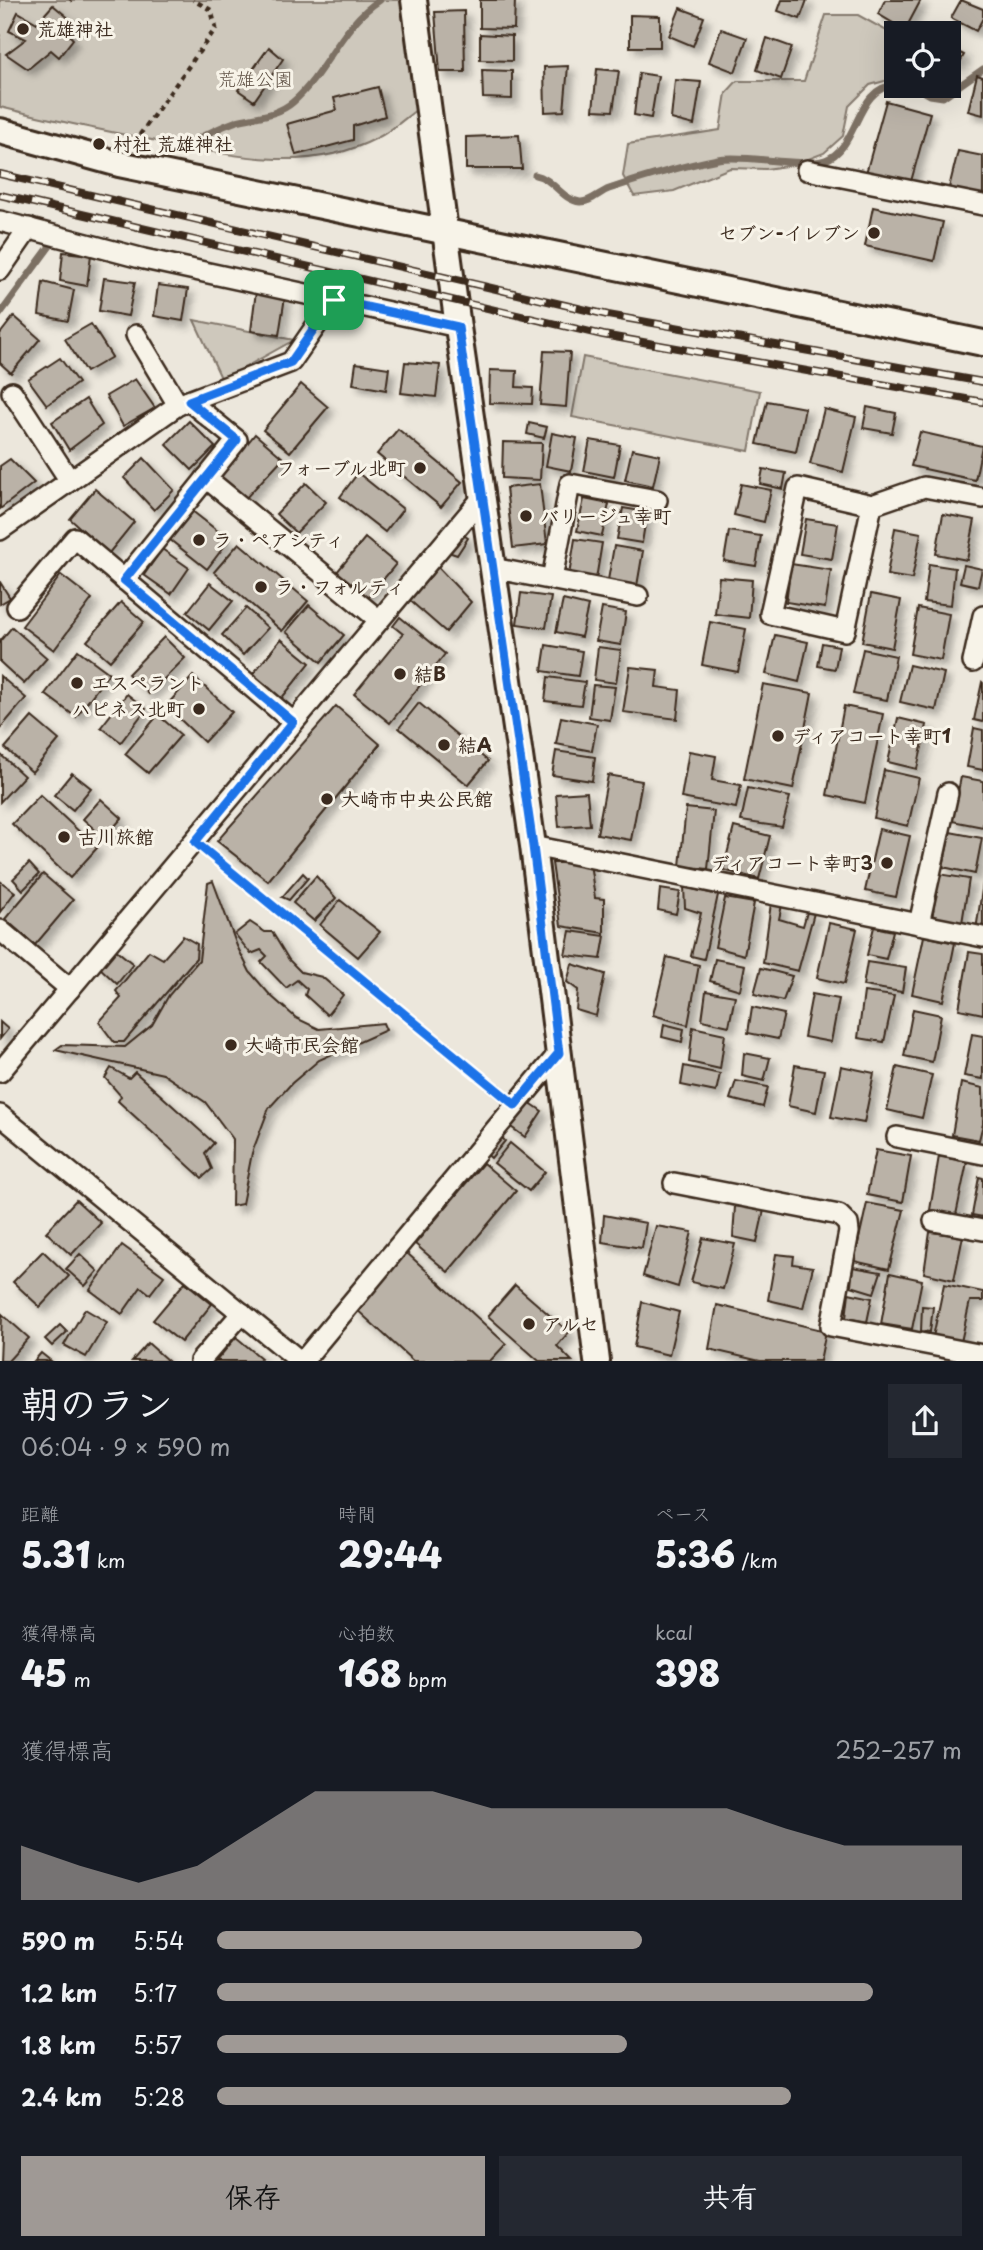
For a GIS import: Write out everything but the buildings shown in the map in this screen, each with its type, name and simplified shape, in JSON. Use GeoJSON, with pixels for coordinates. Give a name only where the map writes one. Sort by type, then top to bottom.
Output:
{"type":"FeatureCollection","features":[{"type":"Feature","properties":{"kind":"street"},"geometry":{"type":"LineString","coordinates":[[414,0],[533,846],[597,1361]]}},
{"type":"Feature","properties":{"kind":"street"},"geometry":{"type":"LineString","coordinates":[[0,131],[119,164],[983,343]]}},
{"type":"Feature","properties":{"kind":"street"},"geometry":{"type":"LineString","coordinates":[[807,170],[983,205]]}},
{"type":"Feature","properties":{"kind":"street"},"geometry":{"type":"LineString","coordinates":[[0,221],[144,259],[458,327]]}},
{"type":"Feature","properties":{"kind":"street"},"geometry":{"type":"LineString","coordinates":[[0,270],[29,228]]}},
{"type":"Feature","properties":{"kind":"street"},"geometry":{"type":"LineString","coordinates":[[0,530],[183,403],[291,362],[334,300]]}},
{"type":"Feature","properties":{"kind":"street"},"geometry":{"type":"LineString","coordinates":[[124,580],[237,440],[183,403],[136,335]]}},
{"type":"Feature","properties":{"kind":"street"},"geometry":{"type":"LineString","coordinates":[[12,393],[71,481]]}},
{"type":"Feature","properties":{"kind":"street"},"geometry":{"type":"LineString","coordinates":[[206,478],[379,620]]}},
{"type":"Feature","properties":{"kind":"street"},"geometry":{"type":"LineString","coordinates":[[552,579],[570,484],[657,500]]}},
{"type":"Feature","properties":{"kind":"street"},"geometry":{"type":"LineString","coordinates":[[873,505],[845,631],[770,614],[798,488],[873,505],[924,486],[983,498]]}},
{"type":"Feature","properties":{"kind":"street"},"geometry":{"type":"LineString","coordinates":[[0,1072],[482,498]]}},
{"type":"Feature","properties":{"kind":"street"},"geometry":{"type":"LineString","coordinates":[[17,607],[75,538],[293,722]]}},
{"type":"Feature","properties":{"kind":"street"},"geometry":{"type":"LineString","coordinates":[[492,568],[638,596]]}},
{"type":"Feature","properties":{"kind":"street"},"geometry":{"type":"LineString","coordinates":[[973,662],[983,616]]}},
{"type":"Feature","properties":{"kind":"street"},"geometry":{"type":"LineString","coordinates":[[919,924],[948,793]]}},
{"type":"Feature","properties":{"kind":"street"},"geometry":{"type":"LineString","coordinates":[[533,846],[983,937]]}},
{"type":"Feature","properties":{"kind":"street"},"geometry":{"type":"LineString","coordinates":[[0,930],[70,989]]}},
{"type":"Feature","properties":{"kind":"street"},"geometry":{"type":"LineString","coordinates":[[0,1115],[302,1361],[559,1053]]}},
{"type":"Feature","properties":{"kind":"street"},"geometry":{"type":"LineString","coordinates":[[897,1137],[983,1154]]}},
{"type":"Feature","properties":{"kind":"street"},"geometry":{"type":"LineString","coordinates":[[674,1183],[839,1215],[848,1224],[849,1232],[831,1326],[983,1355]]}},
{"type":"Feature","properties":{"kind":"street"},"geometry":{"type":"LineString","coordinates":[[934,1221],[983,1230]]}},
{"type":"Feature","properties":{"kind":"street"},"geometry":{"type":"LineString","coordinates":[[200,1361],[242,1313]]}},
{"type":"Feature","properties":{"kind":"path"},"geometry":{"type":"LineString","coordinates":[[119,164],[213,34],[215,15],[193,0]]}},
{"type":"Feature","properties":{"kind":"path"},"geometry":{"type":"LineString","coordinates":[[195,842],[515,1105]]}},
{"type":"Feature","properties":{"kind":"green space","name":"荒雄公園"},"geometry":{"type":"Polygon","coordinates":[[[0,0],[405,0],[420,107],[383,135],[350,149],[323,156],[268,159],[212,152],[0,107],[0,0]]]}},
{"type":"Feature","properties":{"kind":"green space"},"geometry":{"type":"Polygon","coordinates":[[[826,15],[858,15],[884,29],[884,81],[870,85],[849,106],[843,136],[824,153],[793,165],[766,169],[730,168],[674,191],[634,196],[623,176],[628,144],[720,130],[726,93],[737,81],[804,81],[826,15]]]}},
{"type":"Feature","properties":{"kind":"green space"},"geometry":{"type":"Polygon","coordinates":[[[194,320],[294,340],[222,380],[194,320]]]}},
{"type":"Feature","properties":{"kind":"green space"},"geometry":{"type":"Polygon","coordinates":[[[583,357],[760,391],[749,451],[572,417],[583,357]]]}},
{"type":"Feature","properties":{"kind":"waterway"},"geometry":{"type":"LineString","coordinates":[[188,144],[231,123],[287,107],[305,90],[355,22],[380,0]]}},
{"type":"Feature","properties":{"kind":"waterway"},"geometry":{"type":"LineString","coordinates":[[961,84],[983,69]]}},
{"type":"Feature","properties":{"kind":"waterway"},"geometry":{"type":"LineString","coordinates":[[535,175],[547,180],[568,197],[584,202],[609,189],[636,180],[718,159],[743,158],[802,163],[825,160],[836,154],[845,144],[864,106],[884,88]]}},
{"type":"Feature","properties":{"kind":"waterway"},"geometry":{"type":"LineString","coordinates":[[0,314],[50,246]]}},
{"type":"Feature","properties":{"kind":"railway"},"geometry":{"type":"LineString","coordinates":[[0,174],[608,315],[983,382]]}},
{"type":"Feature","properties":{"kind":"railway"},"geometry":{"type":"LineString","coordinates":[[0,195],[603,335],[983,402]]}},
{"type":"Feature","properties":{"kind":"place","name":"荒雄神社"},"geometry":{"type":"Point","coordinates":[23,29]}},
{"type":"Feature","properties":{"kind":"place","name":"村社 荒雄神社"},"geometry":{"type":"Point","coordinates":[99,144]}},
{"type":"Feature","properties":{"kind":"place","name":"セブン-イレブン"},"geometry":{"type":"Point","coordinates":[874,233]}},
{"type":"Feature","properties":{"kind":"place","name":"フォーブル北町"},"geometry":{"type":"Point","coordinates":[420,468]}},
{"type":"Feature","properties":{"kind":"place","name":"バリージュ幸町"},"geometry":{"type":"Point","coordinates":[526,516]}},
{"type":"Feature","properties":{"kind":"place","name":"ラ・ペアシティ"},"geometry":{"type":"Point","coordinates":[199,540]}},
{"type":"Feature","properties":{"kind":"place","name":"ラ・フォルティ"},"geometry":{"type":"Point","coordinates":[261,587]}},
{"type":"Feature","properties":{"kind":"place","name":"結B"},"geometry":{"type":"Point","coordinates":[400,674]}},
{"type":"Feature","properties":{"kind":"place","name":"エスペラント"},"geometry":{"type":"Point","coordinates":[77,683]}},
{"type":"Feature","properties":{"kind":"place","name":"ハピネス北町"},"geometry":{"type":"Point","coordinates":[199,709]}},
{"type":"Feature","properties":{"kind":"place","name":"ディアコート幸町1"},"geometry":{"type":"Point","coordinates":[778,736]}},
{"type":"Feature","properties":{"kind":"place","name":"結A"},"geometry":{"type":"Point","coordinates":[444,745]}},
{"type":"Feature","properties":{"kind":"place","name":"大崎市中央公民館"},"geometry":{"type":"Point","coordinates":[327,799]}},
{"type":"Feature","properties":{"kind":"place","name":"古川旅館"},"geometry":{"type":"Point","coordinates":[64,837]}},
{"type":"Feature","properties":{"kind":"place","name":"ディアコート幸町3"},"geometry":{"type":"Point","coordinates":[887,863]}},
{"type":"Feature","properties":{"kind":"place","name":"大崎市民会館"},"geometry":{"type":"Point","coordinates":[231,1045]}},
{"type":"Feature","properties":{"kind":"place","name":"アルセ"},"geometry":{"type":"Point","coordinates":[529,1324]}},
{"type":"Feature","properties":{"kind":"route"},"geometry":{"type":"LineString","coordinates":[[334,300],[458,327],[533,846],[559,1053],[515,1105],[195,842],[293,722],[124,580],[237,440],[189,401],[291,362],[334,300]]}}]}
